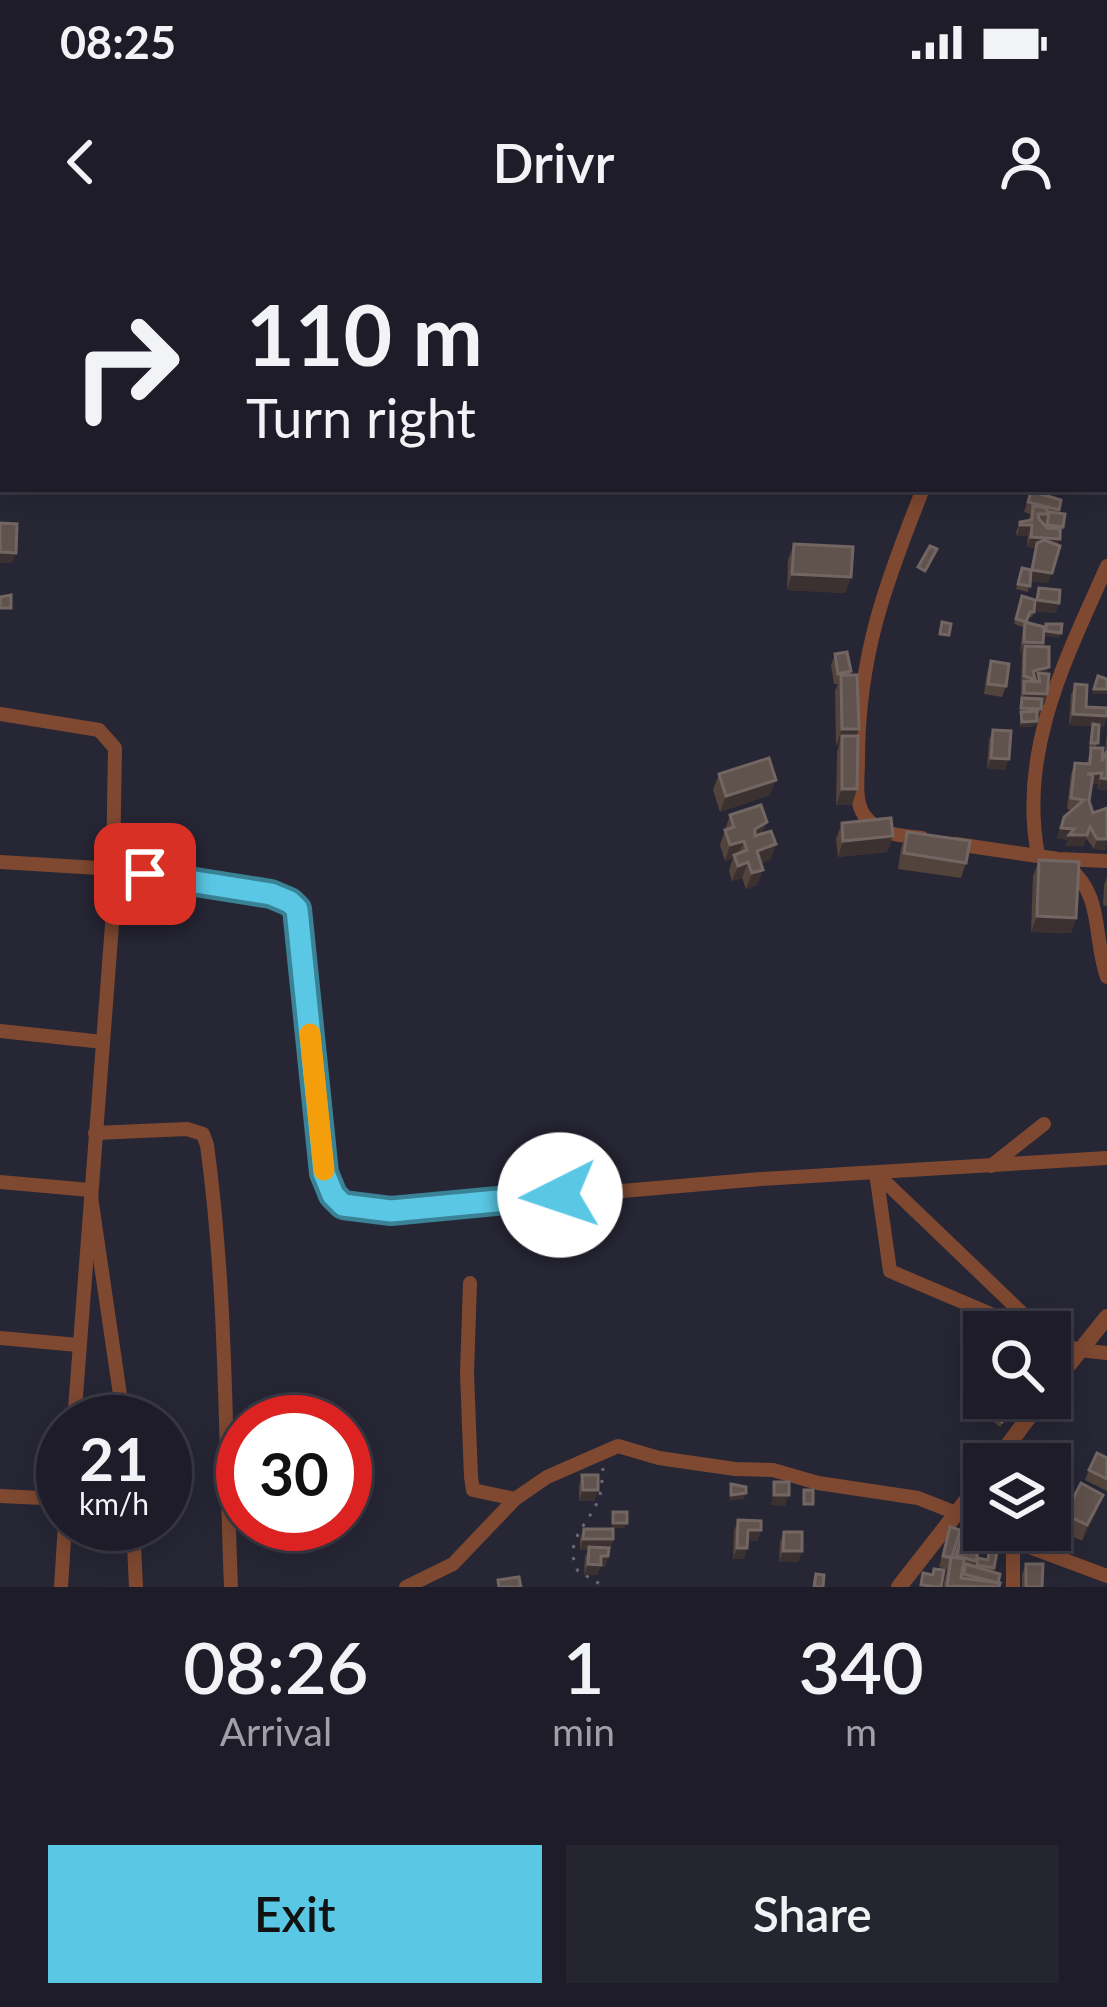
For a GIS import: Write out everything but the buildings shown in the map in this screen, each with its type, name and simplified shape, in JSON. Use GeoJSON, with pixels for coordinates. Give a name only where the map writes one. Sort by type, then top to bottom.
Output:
{"type":"FeatureCollection","features":[{"type":"Feature","properties":{"kind":"street"},"geometry":{"type":"LineString","coordinates":[[921,492],[862,669],[858,801],[865,815],[885,834],[1058,860],[1107,861]]}},
{"type":"Feature","properties":{"kind":"street"},"geometry":{"type":"LineString","coordinates":[[1038,855],[1031,821],[1039,740],[1048,703],[1107,566]]}},
{"type":"Feature","properties":{"kind":"street"},"geometry":{"type":"LineString","coordinates":[[0,714],[99,730],[115,748],[115,869],[76,1395]]}},
{"type":"Feature","properties":{"kind":"street"},"geometry":{"type":"LineString","coordinates":[[1058,860],[1077,874],[1095,904],[1098,952],[1107,977]]}},
{"type":"Feature","properties":{"kind":"street"},"geometry":{"type":"LineString","coordinates":[[0,862],[115,869],[271,894],[290,902],[297,909],[324,1173],[333,1195],[348,1208],[391,1211],[515,1197],[1107,1158]]}},
{"type":"Feature","properties":{"kind":"street"},"geometry":{"type":"LineString","coordinates":[[0,1031],[103,1042]]}},
{"type":"Feature","properties":{"kind":"street"},"geometry":{"type":"LineString","coordinates":[[992,1166],[1044,1124]]}},
{"type":"Feature","properties":{"kind":"street"},"geometry":{"type":"LineString","coordinates":[[95,1133],[187,1129],[203,1134],[207,1145],[224,1326],[231,1587]]}},
{"type":"Feature","properties":{"kind":"street"},"geometry":{"type":"LineString","coordinates":[[876,1172],[1020,1311]]}},
{"type":"Feature","properties":{"kind":"street"},"geometry":{"type":"LineString","coordinates":[[876,1172],[890,1271],[984,1311]]}},
{"type":"Feature","properties":{"kind":"street"},"geometry":{"type":"LineString","coordinates":[[0,1182],[90,1190]]}},
{"type":"Feature","properties":{"kind":"street"},"geometry":{"type":"LineString","coordinates":[[90,1190],[120,1395]]}},
{"type":"Feature","properties":{"kind":"street"},"geometry":{"type":"LineString","coordinates":[[470,1283],[467,1373],[473,1490],[515,1499]]}},
{"type":"Feature","properties":{"kind":"street"},"geometry":{"type":"LineString","coordinates":[[1071,1360],[1107,1316]]}},
{"type":"Feature","properties":{"kind":"street"},"geometry":{"type":"LineString","coordinates":[[0,1338],[79,1345]]}},
{"type":"Feature","properties":{"kind":"street"},"geometry":{"type":"LineString","coordinates":[[1071,1347],[1107,1353]]}},
{"type":"Feature","properties":{"kind":"street"},"geometry":{"type":"LineString","coordinates":[[406,1587],[453,1564],[515,1499],[547,1477],[618,1446],[659,1457],[773,1470],[818,1483],[918,1498],[963,1514]]}},
{"type":"Feature","properties":{"kind":"street"},"geometry":{"type":"LineString","coordinates":[[0,1496],[36,1498]]}},
{"type":"Feature","properties":{"kind":"street"},"geometry":{"type":"LineString","coordinates":[[899,1587],[963,1507]]}},
{"type":"Feature","properties":{"kind":"street"},"geometry":{"type":"LineString","coordinates":[[61,1587],[63,1551]]}},
{"type":"Feature","properties":{"kind":"street"},"geometry":{"type":"LineString","coordinates":[[134,1551],[136,1587]]}},
{"type":"Feature","properties":{"kind":"street"},"geometry":{"type":"LineString","coordinates":[[1013,1551],[1013,1587]]}},
{"type":"Feature","properties":{"kind":"street"},"geometry":{"type":"LineString","coordinates":[[1040,1551],[1107,1576]]}},
{"type":"Feature","properties":{"kind":"path"},"geometry":{"type":"LineString","coordinates":[[605,1587],[578,1571],[572,1550],[598,1500],[606,1448]]}},
{"type":"Feature","properties":{"kind":"slow traffic"},"geometry":{"type":"LineString","coordinates":[[310,1034],[324,1170]]}},
{"type":"Feature","properties":{"kind":"route"},"geometry":{"type":"LineString","coordinates":[[145,874],[271,894],[297,909],[324,1173],[343,1205],[391,1211],[560,1195]]}}]}
